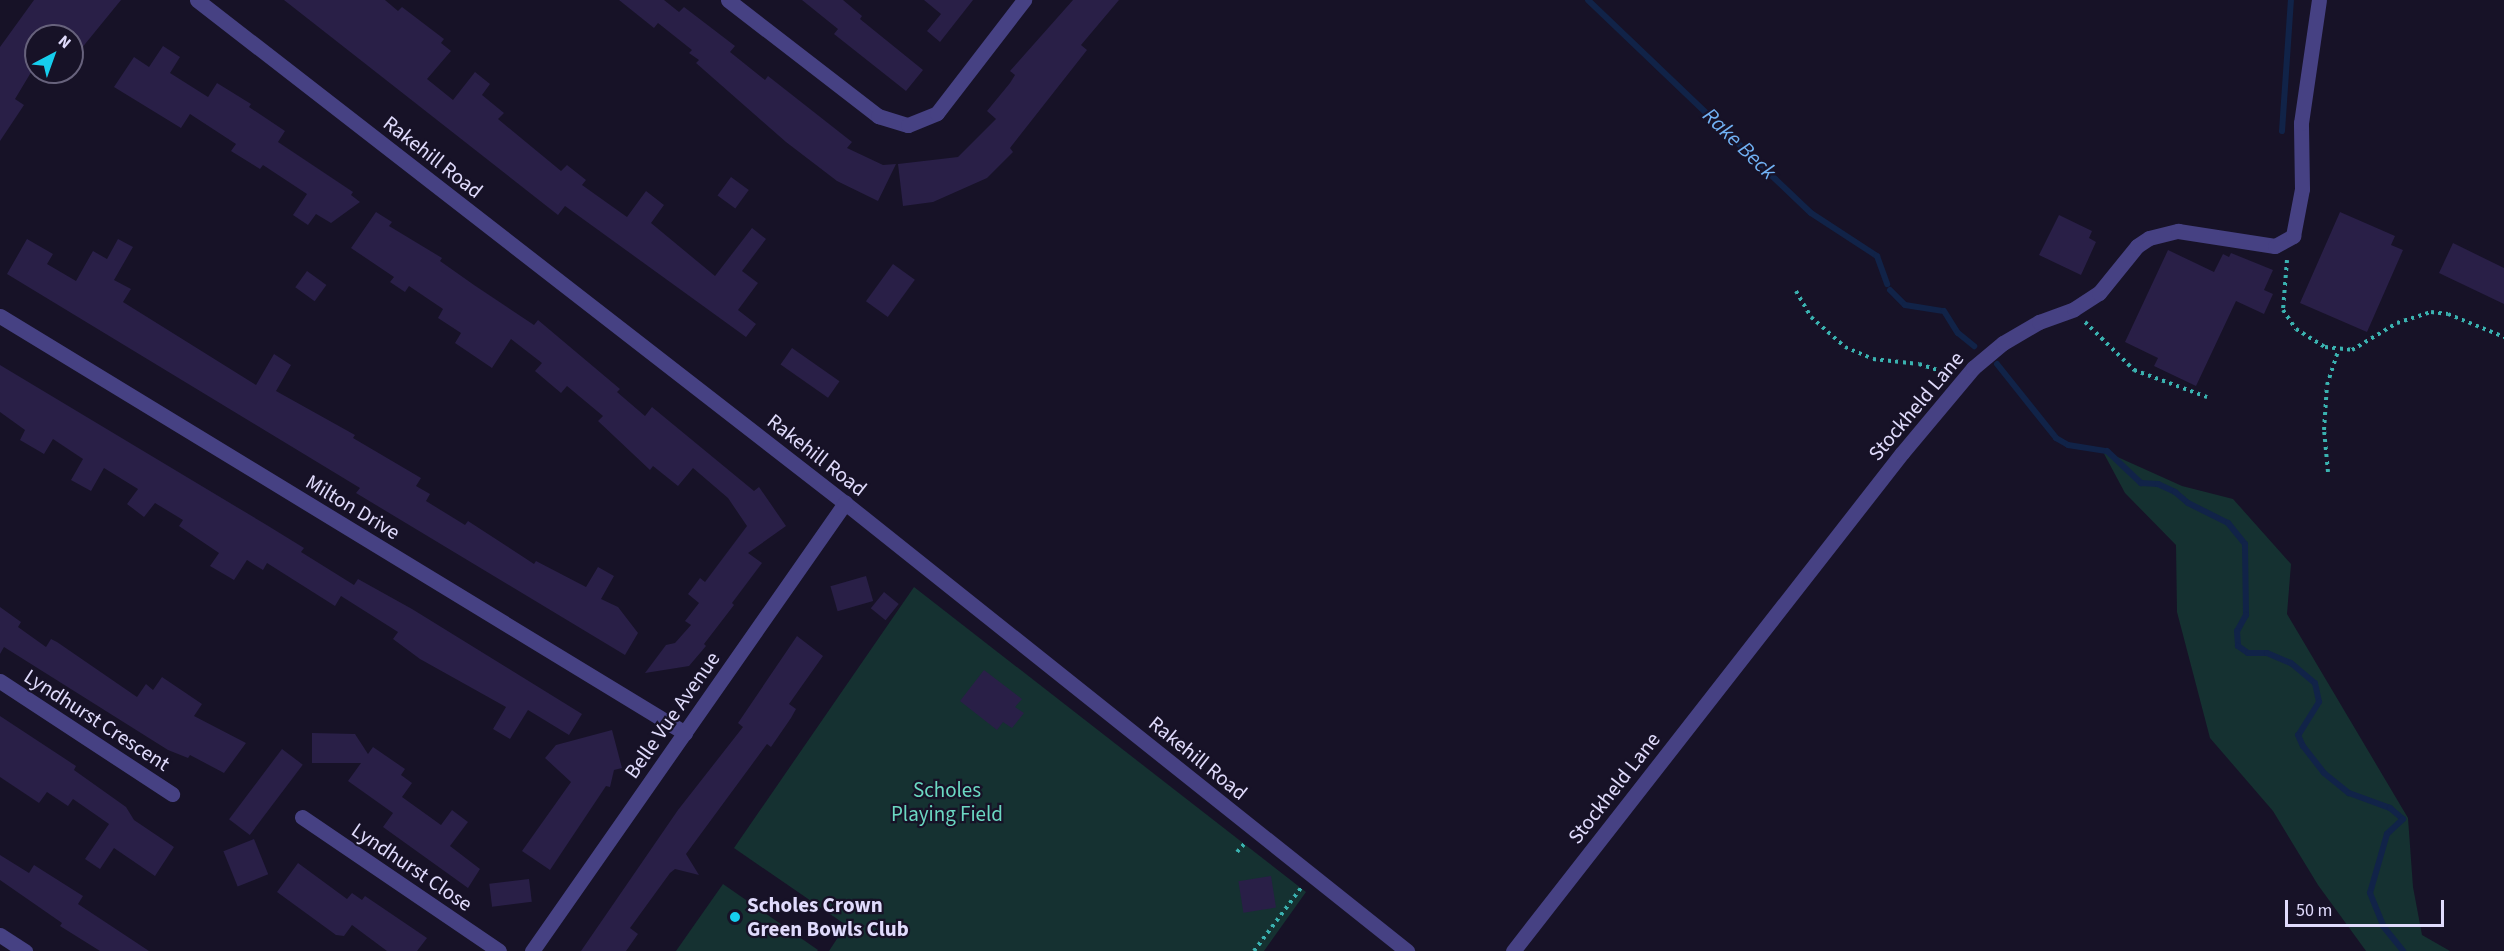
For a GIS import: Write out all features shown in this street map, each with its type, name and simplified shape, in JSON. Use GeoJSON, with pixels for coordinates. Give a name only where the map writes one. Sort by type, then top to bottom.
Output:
{"type":"FeatureCollection","features":[{"type":"Feature","properties":{"kind":"street","name":"Rakehill Road"},"geometry":{"type":"LineString","coordinates":[[197,0],[845,503],[1407,951]]}},
{"type":"Feature","properties":{"kind":"street"},"geometry":{"type":"LineString","coordinates":[[728,0],[878,116],[908,125],[938,113],[1024,0]]}},
{"type":"Feature","properties":{"kind":"street"},"geometry":{"type":"LineString","coordinates":[[2288,241],[2296,229],[2302,189],[2301,123],[2319,0]]}},
{"type":"Feature","properties":{"kind":"street","name":"Stockheld Lane"},"geometry":{"type":"LineString","coordinates":[[1513,951],[1902,453],[1962,383],[2003,343],[2039,322],[2074,309],[2104,287],[2137,246],[2163,233],[2178,231],[2275,246],[2288,241]]}},
{"type":"Feature","properties":{"kind":"street","name":"Milton Drive"},"geometry":{"type":"LineString","coordinates":[[0,316],[685,734]]}},
{"type":"Feature","properties":{"kind":"street","name":"Belle Vue Avenue"},"geometry":{"type":"LineString","coordinates":[[532,951],[845,503]]}},
{"type":"Feature","properties":{"kind":"street","name":"Lyndhurst Crescent"},"geometry":{"type":"LineString","coordinates":[[0,681],[172,794]]}},
{"type":"Feature","properties":{"kind":"street","name":"Lyndhurst Close"},"geometry":{"type":"LineString","coordinates":[[302,817],[499,951]]}},
{"type":"Feature","properties":{"kind":"street"},"geometry":{"type":"LineString","coordinates":[[0,935],[25,951]]}},
{"type":"Feature","properties":{"kind":"path"},"geometry":{"type":"LineString","coordinates":[[2288,241],[2283,310],[2296,329],[2338,351],[2359,347],[2405,320],[2431,312],[2457,317],[2504,337]]}},
{"type":"Feature","properties":{"kind":"path"},"geometry":{"type":"LineString","coordinates":[[1796,291],[1811,317],[1845,347],[1888,363],[1934,368],[1962,383]]}},
{"type":"Feature","properties":{"kind":"path"},"geometry":{"type":"LineString","coordinates":[[2074,309],[2134,370],[2207,397]]}},
{"type":"Feature","properties":{"kind":"path"},"geometry":{"type":"LineString","coordinates":[[2328,472],[2324,430],[2327,385],[2338,351]]}},
{"type":"Feature","properties":{"kind":"path"},"geometry":{"type":"LineString","coordinates":[[1254,951],[1310,875]]}},
{"type":"Feature","properties":{"kind":"green space"},"geometry":{"type":"Polygon","coordinates":[[[2102,450],[2182,486],[2233,499],[2291,564],[2287,614],[2408,818],[2413,887],[2422,935],[2450,951],[2366,951],[2318,885],[2273,811],[2210,738],[2177,612],[2176,545],[2125,493],[2102,450]]]}},
{"type":"Feature","properties":{"kind":"green space","name":"Scholes Playing Field"},"geometry":{"type":"Polygon","coordinates":[[[914,587],[1306,892],[1264,951],[829,951],[846,925],[734,848],[914,587]]]}},
{"type":"Feature","properties":{"kind":"green space","name":"Scholes Crown Green Bowls Club"},"geometry":{"type":"Polygon","coordinates":[[[723,884],[818,950],[676,951],[723,884]]]}},
{"type":"Feature","properties":{"kind":"building"},"geometry":{"type":"Polygon","coordinates":[[[34,0],[121,0],[84,45],[84,24],[24,24],[24,84],[15,99],[24,105],[0,141],[0,47],[34,0]]]}},
{"type":"Feature","properties":{"kind":"building"},"geometry":{"type":"Polygon","coordinates":[[[284,0],[385,0],[398,11],[402,7],[444,39],[441,43],[451,51],[427,79],[453,100],[475,72],[490,84],[482,95],[504,113],[498,119],[561,171],[567,165],[586,180],[582,185],[627,217],[646,191],[664,205],[651,223],[715,276],[752,228],[766,239],[742,271],[758,283],[738,310],[756,324],[746,337],[565,206],[558,215],[284,0]]]}},
{"type":"Feature","properties":{"kind":"building"},"geometry":{"type":"Polygon","coordinates":[[[619,0],[664,0],[679,12],[684,7],[735,46],[730,52],[765,80],[768,76],[852,142],[847,148],[883,165],[896,164],[878,201],[837,181],[786,142],[696,63],[699,60],[689,53],[692,50],[658,23],[654,28],[619,0]]]}},
{"type":"Feature","properties":{"kind":"building"},"geometry":{"type":"Polygon","coordinates":[[[802,0],[843,0],[862,16],[860,19],[923,70],[906,91],[834,34],[838,29],[802,0]]]}},
{"type":"Feature","properties":{"kind":"building"},"geometry":{"type":"Polygon","coordinates":[[[924,0],[973,0],[940,42],[927,31],[941,14],[924,0]]]}},
{"type":"Feature","properties":{"kind":"building"},"geometry":{"type":"Polygon","coordinates":[[[1073,0],[1119,0],[1081,45],[1087,50],[1010,148],[1013,152],[987,178],[933,202],[903,206],[898,164],[958,157],[996,119],[987,111],[1015,75],[1010,71],[1073,0]]]}},
{"type":"Feature","properties":{"kind":"building"},"geometry":{"type":"Polygon","coordinates":[[[163,46],[180,57],[170,73],[208,97],[217,83],[251,104],[249,107],[285,131],[278,142],[353,192],[351,195],[360,202],[331,223],[316,214],[308,225],[293,215],[307,194],[263,165],[260,169],[231,151],[236,144],[190,114],[181,128],[114,87],[134,57],[149,67],[163,46]]]}},
{"type":"Feature","properties":{"kind":"building"},"geometry":{"type":"Polygon","coordinates":[[[731,177],[749,190],[735,209],[717,196],[731,177]]]}},
{"type":"Feature","properties":{"kind":"building"},"geometry":{"type":"Polygon","coordinates":[[[376,212],[392,222],[389,226],[442,258],[440,261],[534,325],[538,320],[620,389],[617,392],[645,416],[652,407],[754,491],[759,487],[786,526],[748,553],[762,563],[704,644],[706,646],[689,666],[645,673],[666,645],[675,643],[691,625],[685,621],[699,603],[688,594],[700,578],[705,582],[747,526],[728,498],[693,468],[678,486],[653,466],[650,470],[598,421],[603,416],[567,386],[561,393],[535,371],[542,363],[511,339],[492,368],[455,343],[461,333],[438,318],[443,309],[409,286],[405,292],[390,282],[394,277],[351,248],[376,212]]]}},
{"type":"Feature","properties":{"kind":"building"},"geometry":{"type":"Polygon","coordinates":[[[2340,212],[2395,236],[2391,245],[2403,250],[2367,332],[2300,303],[2340,212]]]}},
{"type":"Feature","properties":{"kind":"building"},"geometry":{"type":"Polygon","coordinates":[[[2059,215],[2092,231],[2089,238],[2096,242],[2081,275],[2039,255],[2059,215]]]}},
{"type":"Feature","properties":{"kind":"building"},"geometry":{"type":"Polygon","coordinates":[[[27,239],[53,254],[47,264],[76,281],[93,251],[107,259],[118,239],[133,247],[114,280],[131,289],[123,302],[256,385],[274,354],[291,365],[276,391],[355,435],[353,438],[421,478],[416,486],[430,494],[426,501],[465,525],[468,521],[534,564],[536,561],[586,587],[598,567],[614,576],[601,599],[618,607],[638,633],[625,655],[356,493],[360,488],[7,274],[27,239]]]}},
{"type":"Feature","properties":{"kind":"building"},"geometry":{"type":"Polygon","coordinates":[[[2453,243],[2504,268],[2504,304],[2439,273],[2453,243]]]}},
{"type":"Feature","properties":{"kind":"building"},"geometry":{"type":"Polygon","coordinates":[[[2168,250],[2214,272],[2223,254],[2229,257],[2231,253],[2273,270],[2264,290],[2273,294],[2264,314],[2236,301],[2196,386],[2154,366],[2158,358],[2125,342],[2168,250]]]}},
{"type":"Feature","properties":{"kind":"building"},"geometry":{"type":"Polygon","coordinates":[[[893,264],[915,280],[888,317],[866,301],[893,264]]]}},
{"type":"Feature","properties":{"kind":"building"},"geometry":{"type":"Polygon","coordinates":[[[307,271],[326,285],[315,301],[295,287],[307,271]]]}},
{"type":"Feature","properties":{"kind":"building"},"geometry":{"type":"Polygon","coordinates":[[[792,348],[840,381],[828,398],[781,364],[792,348]]]}},
{"type":"Feature","properties":{"kind":"building"},"geometry":{"type":"Polygon","coordinates":[[[0,365],[304,548],[301,552],[354,585],[358,579],[412,609],[582,714],[569,735],[528,710],[510,739],[493,729],[506,707],[420,659],[393,639],[398,632],[341,596],[335,606],[267,563],[263,570],[247,560],[234,580],[210,566],[219,553],[179,526],[183,520],[155,503],[144,517],[127,504],[138,489],[104,468],[91,491],[71,480],[83,459],[53,439],[44,454],[20,440],[25,430],[0,412],[0,365]]]}},
{"type":"Feature","properties":{"kind":"building"},"geometry":{"type":"Polygon","coordinates":[[[866,576],[873,601],[838,611],[830,586],[866,576]]]}},
{"type":"Feature","properties":{"kind":"building"},"geometry":{"type":"Polygon","coordinates":[[[884,592],[899,604],[886,620],[871,608],[884,592]]]}},
{"type":"Feature","properties":{"kind":"building"},"geometry":{"type":"Polygon","coordinates":[[[0,607],[21,622],[18,627],[46,647],[51,639],[57,642],[137,697],[146,684],[153,690],[162,677],[202,704],[194,716],[246,743],[224,773],[190,755],[188,758],[168,750],[4,647],[0,654],[0,607]]]}},
{"type":"Feature","properties":{"kind":"building"},"geometry":{"type":"Polygon","coordinates":[[[797,636],[823,656],[789,704],[796,709],[771,747],[767,744],[686,854],[699,875],[675,869],[670,873],[630,928],[638,934],[626,951],[581,951],[678,810],[743,727],[738,723],[797,636]]]}},
{"type":"Feature","properties":{"kind":"building"},"geometry":{"type":"Polygon","coordinates":[[[984,670],[1022,699],[1015,707],[1024,713],[1012,728],[1003,722],[997,730],[960,701],[984,670]]]}},
{"type":"Feature","properties":{"kind":"building"},"geometry":{"type":"Polygon","coordinates":[[[0,716],[76,766],[74,770],[126,807],[134,820],[174,847],[155,876],[114,848],[100,869],[85,859],[109,824],[73,799],[68,806],[47,792],[39,803],[0,777],[0,716]]]}},
{"type":"Feature","properties":{"kind":"building"},"geometry":{"type":"Polygon","coordinates":[[[612,730],[622,768],[614,770],[610,787],[606,786],[550,870],[522,851],[571,782],[545,758],[556,745],[612,730]]]}},
{"type":"Feature","properties":{"kind":"building"},"geometry":{"type":"Polygon","coordinates":[[[312,733],[355,734],[368,754],[373,747],[405,769],[401,775],[412,783],[402,797],[441,825],[452,810],[468,822],[450,846],[480,869],[468,888],[383,827],[393,813],[348,781],[361,763],[312,763],[312,733]]]}},
{"type":"Feature","properties":{"kind":"building"},"geometry":{"type":"Polygon","coordinates":[[[282,749],[303,765],[250,835],[229,819],[282,749]]]}},
{"type":"Feature","properties":{"kind":"building"},"geometry":{"type":"Polygon","coordinates":[[[254,839],[268,874],[238,887],[223,851],[254,839]]]}},
{"type":"Feature","properties":{"kind":"building"},"geometry":{"type":"Polygon","coordinates":[[[0,855],[29,873],[34,865],[83,896],[78,904],[149,951],[100,951],[60,926],[62,923],[0,880],[0,855]]]}},
{"type":"Feature","properties":{"kind":"building"},"geometry":{"type":"Polygon","coordinates":[[[298,863],[347,899],[352,893],[362,900],[365,896],[427,938],[417,951],[387,951],[352,925],[344,936],[336,935],[277,892],[298,863]]]}},
{"type":"Feature","properties":{"kind":"building"},"geometry":{"type":"Polygon","coordinates":[[[1271,876],[1276,908],[1243,913],[1238,881],[1271,876]]]}},
{"type":"Feature","properties":{"kind":"building"},"geometry":{"type":"Polygon","coordinates":[[[529,879],[532,902],[492,907],[489,884],[529,879]]]}},
{"type":"Feature","properties":{"kind":"waterway","name":"Rake Beck"},"geometry":{"type":"LineString","coordinates":[[1588,0],[1811,213],[1877,256],[1887,284]]}},
{"type":"Feature","properties":{"kind":"waterway"},"geometry":{"type":"LineString","coordinates":[[2282,131],[2291,0]]}},
{"type":"Feature","properties":{"kind":"waterway","name":"Rake Beck"},"geometry":{"type":"LineString","coordinates":[[1890,290],[1905,305],[1944,311],[1958,333],[1974,346]]}},
{"type":"Feature","properties":{"kind":"waterway","name":"Rake Beck"},"geometry":{"type":"LineString","coordinates":[[1997,364],[2056,438],[2068,445],[2107,451],[2141,483],[2158,484],[2175,492],[2188,503],[2228,523],[2245,544],[2246,615],[2237,631],[2238,646],[2248,653],[2267,653],[2291,663],[2315,683],[2319,702],[2298,735],[2303,746],[2324,773],[2349,793],[2390,808],[2403,819],[2387,834],[2370,893],[2383,926],[2403,951]]}},
{"type":"Feature","properties":{"kind":"place","name":"Scholes Crown Green Bowls Club"},"geometry":{"type":"Point","coordinates":[735,917]}}]}
